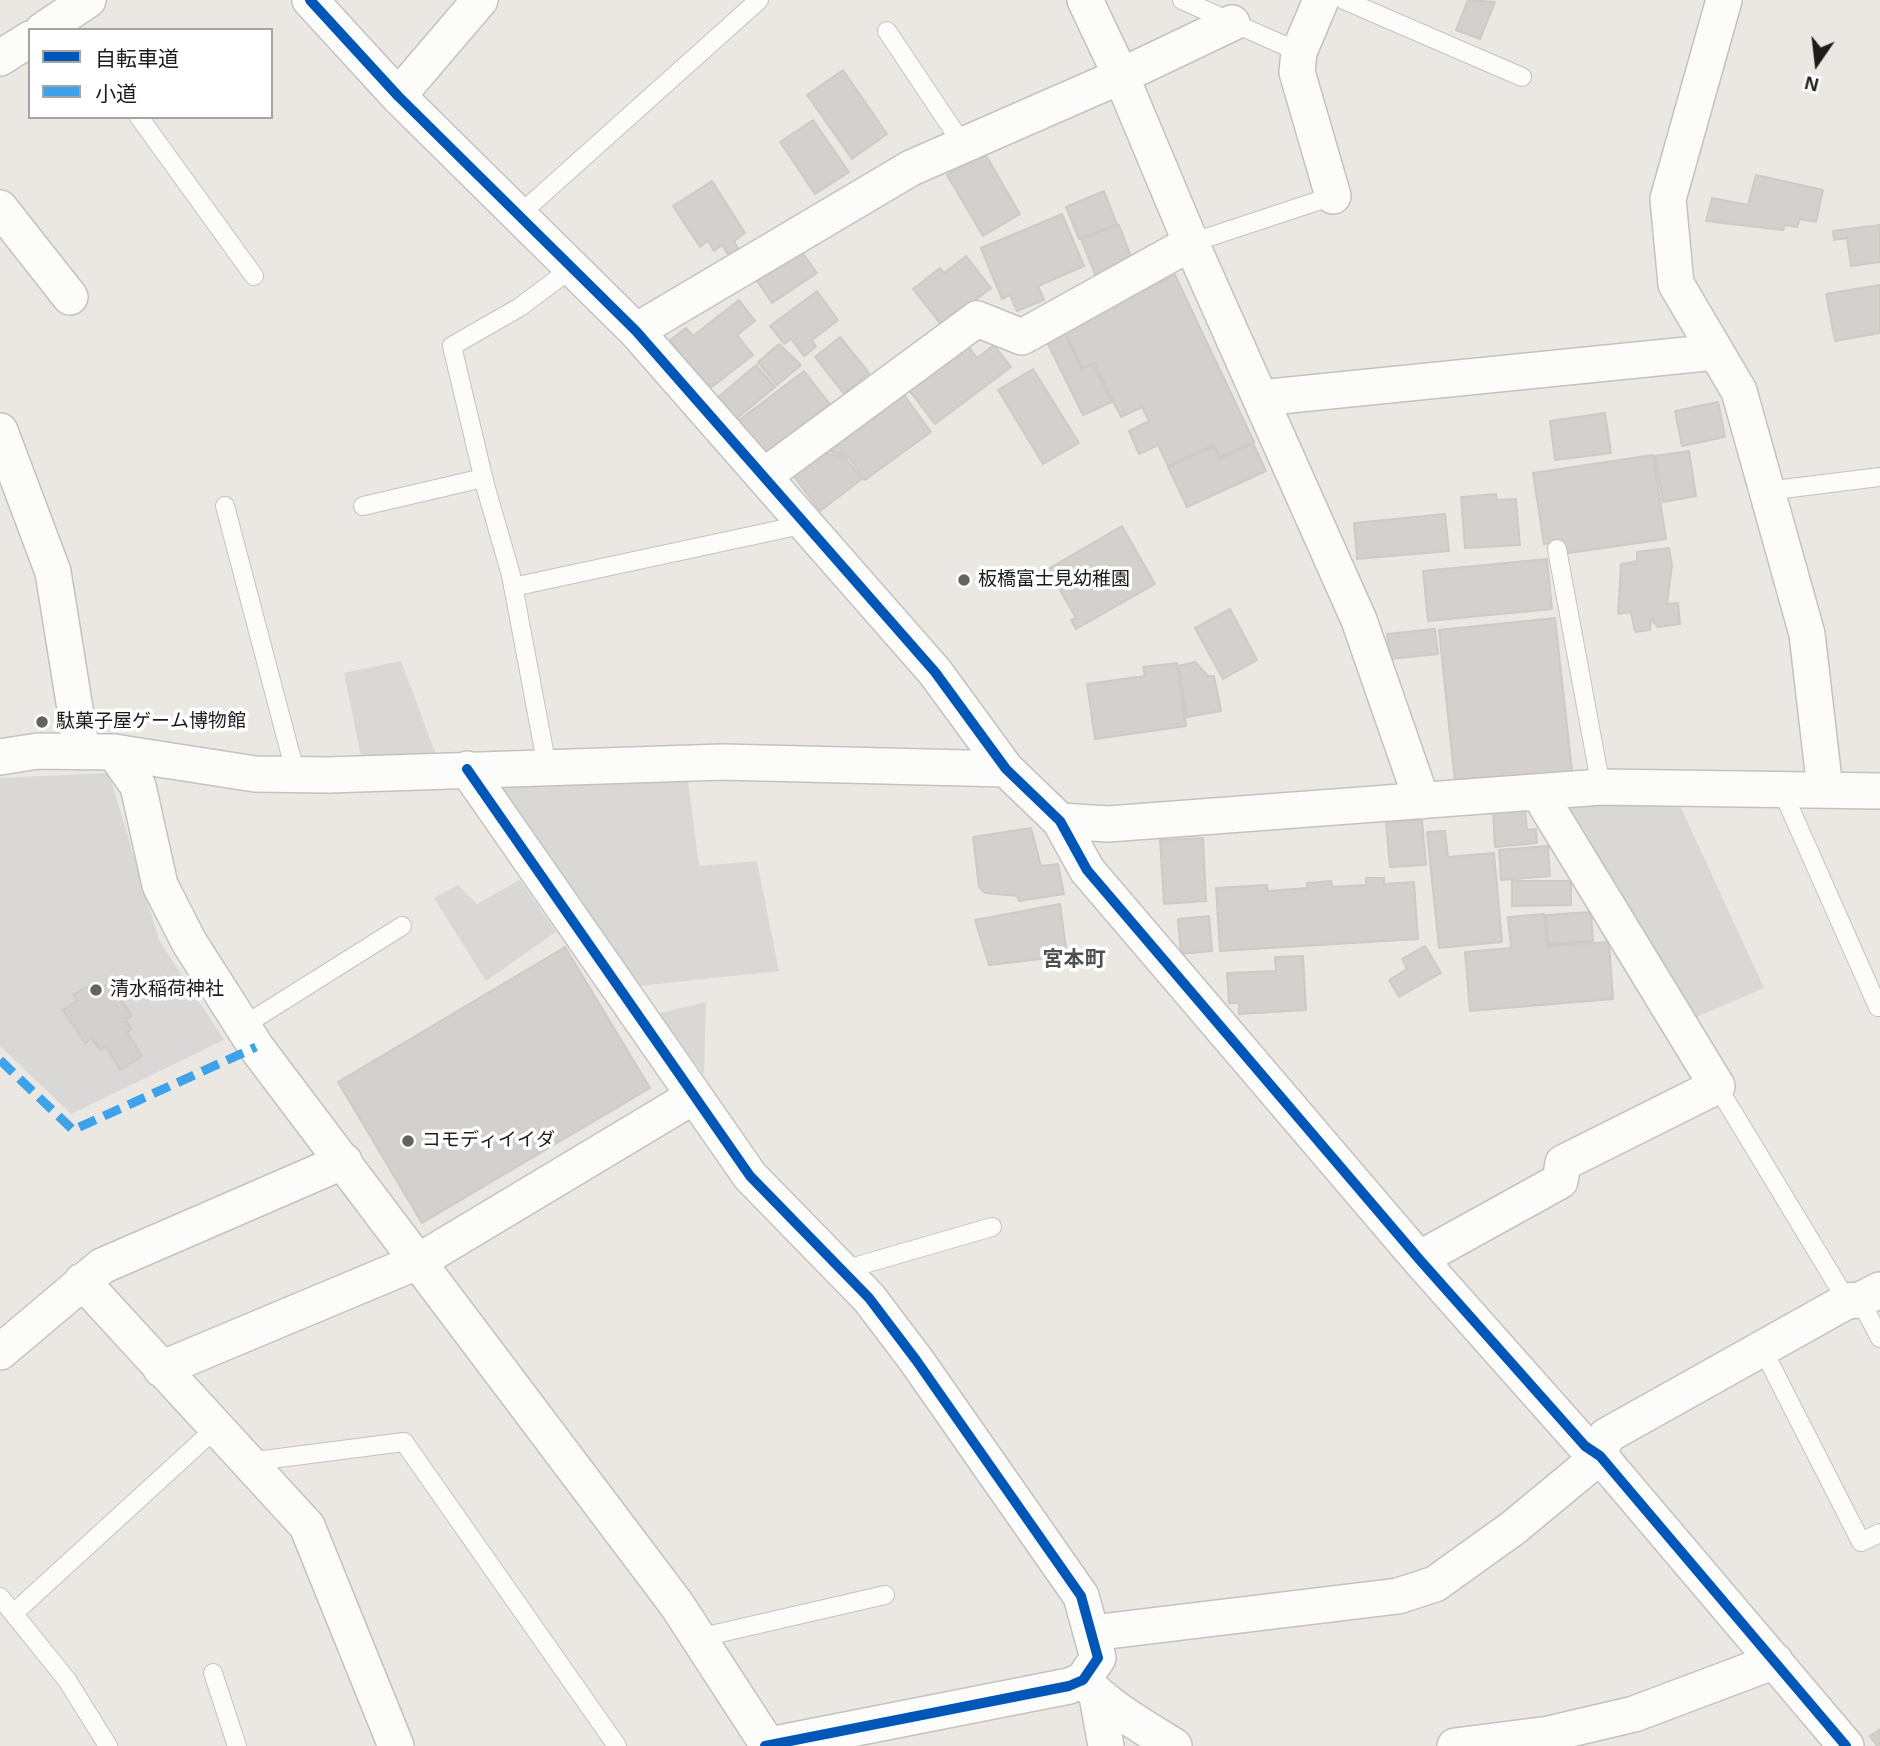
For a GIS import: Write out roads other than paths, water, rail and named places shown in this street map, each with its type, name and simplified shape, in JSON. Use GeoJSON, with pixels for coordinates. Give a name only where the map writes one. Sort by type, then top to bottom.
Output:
{"type":"FeatureCollection","features":[{"type":"Feature","properties":{"kind":"street"},"geometry":{"type":"LineString","coordinates":[[310,0],[398,96],[636,331],[764,476],[935,672],[1006,769],[1060,821],[1087,870],[1419,1259],[1585,1446],[1600,1456],[1846,1746]]}},
{"type":"Feature","properties":{"kind":"street"},"geometry":{"type":"LineString","coordinates":[[398,96],[480,0]]}},
{"type":"Feature","properties":{"kind":"street"},"geometry":{"type":"LineString","coordinates":[[1084,0],[1121,76],[1191,243],[1359,620],[1422,801]]}},
{"type":"Feature","properties":{"kind":"street"},"geometry":{"type":"LineString","coordinates":[[1321,0],[1299,52],[1297,72],[1333,196]]}},
{"type":"Feature","properties":{"kind":"street"},"geometry":{"type":"LineString","coordinates":[[1724,0],[1668,199],[1676,285],[1739,391],[1807,634],[1825,789]]}},
{"type":"Feature","properties":{"kind":"street"},"geometry":{"type":"LineString","coordinates":[[636,331],[911,168],[1121,76],[1233,23]]}},
{"type":"Feature","properties":{"kind":"street"},"geometry":{"type":"LineString","coordinates":[[0,58],[28,39]]}},
{"type":"Feature","properties":{"kind":"street"},"geometry":{"type":"LineString","coordinates":[[0,208],[71,297]]}},
{"type":"Feature","properties":{"kind":"street"},"geometry":{"type":"LineString","coordinates":[[764,476],[977,319],[1023,337],[1191,243]]}},
{"type":"Feature","properties":{"kind":"street"},"geometry":{"type":"LineString","coordinates":[[1260,398],[1716,352]]}},
{"type":"Feature","properties":{"kind":"street"},"geometry":{"type":"LineString","coordinates":[[0,431],[52,572],[98,752],[138,786],[160,885],[188,942],[243,1026],[669,1594],[767,1746],[1069,1686],[1090,1688],[1174,1746]]}},
{"type":"Feature","properties":{"kind":"street"},"geometry":{"type":"LineString","coordinates":[[0,757],[38,751],[98,752],[255,774],[296,775],[723,762],[1006,769]]}},
{"type":"Feature","properties":{"kind":"street"},"geometry":{"type":"LineString","coordinates":[[467,769],[750,1176],[869,1298],[916,1360],[1081,1596],[1098,1658],[1090,1688],[1106,1746]]}},
{"type":"Feature","properties":{"kind":"street"},"geometry":{"type":"LineString","coordinates":[[1060,821],[1108,824],[1601,787],[1880,791]]}},
{"type":"Feature","properties":{"kind":"street"},"geometry":{"type":"LineString","coordinates":[[1419,1259],[1560,1181],[1563,1163],[1717,1086],[1538,792]]}},
{"type":"Feature","properties":{"kind":"street"},"geometry":{"type":"LineString","coordinates":[[162,1369],[419,1261],[694,1096]]}},
{"type":"Feature","properties":{"kind":"street"},"geometry":{"type":"LineString","coordinates":[[0,1352],[82,1280],[102,1266],[344,1161]]}},
{"type":"Feature","properties":{"kind":"street"},"geometry":{"type":"LineString","coordinates":[[82,1280],[307,1526],[396,1746]]}},
{"type":"Feature","properties":{"kind":"street"},"geometry":{"type":"LineString","coordinates":[[1092,1633],[1398,1595],[1435,1584],[1513,1528],[1600,1456],[1606,1436],[1862,1297]]}},
{"type":"Feature","properties":{"kind":"street"},"geometry":{"type":"LineString","coordinates":[[1455,1746],[1549,1734],[1634,1714],[1775,1661]]}},
{"type":"Feature","properties":{"kind":"lane"},"geometry":{"type":"LineString","coordinates":[[519,215],[759,0]]}},
{"type":"Feature","properties":{"kind":"lane"},"geometry":{"type":"LineString","coordinates":[[1182,0],[1299,52]]}},
{"type":"Feature","properties":{"kind":"lane"},"geometry":{"type":"LineString","coordinates":[[1344,0],[1522,77]]}},
{"type":"Feature","properties":{"kind":"lane"},"geometry":{"type":"LineString","coordinates":[[887,31],[963,145]]}},
{"type":"Feature","properties":{"kind":"lane"},"geometry":{"type":"LineString","coordinates":[[140,119],[254,275]]}},
{"type":"Feature","properties":{"kind":"lane"},"geometry":{"type":"LineString","coordinates":[[1191,243],[1333,196]]}},
{"type":"Feature","properties":{"kind":"lane"},"geometry":{"type":"LineString","coordinates":[[547,767],[513,587],[483,478],[452,346],[520,307],[572,268]]}},
{"type":"Feature","properties":{"kind":"lane"},"geometry":{"type":"LineString","coordinates":[[1767,491],[1880,477]]}},
{"type":"Feature","properties":{"kind":"lane"},"geometry":{"type":"LineString","coordinates":[[363,506],[483,478]]}},
{"type":"Feature","properties":{"kind":"lane"},"geometry":{"type":"LineString","coordinates":[[225,506],[296,775]]}},
{"type":"Feature","properties":{"kind":"lane"},"geometry":{"type":"LineString","coordinates":[[513,587],[806,524]]}},
{"type":"Feature","properties":{"kind":"lane"},"geometry":{"type":"LineString","coordinates":[[1557,549],[1601,787]]}},
{"type":"Feature","properties":{"kind":"lane"},"geometry":{"type":"LineString","coordinates":[[1781,788],[1878,1007]]}},
{"type":"Feature","properties":{"kind":"lane"},"geometry":{"type":"LineString","coordinates":[[243,1026],[402,926]]}},
{"type":"Feature","properties":{"kind":"lane"},"geometry":{"type":"LineString","coordinates":[[1717,1086],[1862,1297],[1880,1338]]}},
{"type":"Feature","properties":{"kind":"lane"},"geometry":{"type":"LineString","coordinates":[[840,1271],[992,1227]]}},
{"type":"Feature","properties":{"kind":"lane"},"geometry":{"type":"LineString","coordinates":[[1763,1350],[1861,1542],[1880,1533]]}},
{"type":"Feature","properties":{"kind":"lane"},"geometry":{"type":"LineString","coordinates":[[15,1612],[216,1428]]}},
{"type":"Feature","properties":{"kind":"lane"},"geometry":{"type":"LineString","coordinates":[[248,1462],[404,1442],[617,1746]]}},
{"type":"Feature","properties":{"kind":"lane"},"geometry":{"type":"LineString","coordinates":[[698,1638],[885,1595]]}},
{"type":"Feature","properties":{"kind":"lane"},"geometry":{"type":"LineString","coordinates":[[0,1597],[15,1612],[67,1680],[108,1746]]}},
{"type":"Feature","properties":{"kind":"lane"},"geometry":{"type":"LineString","coordinates":[[213,1673],[237,1746]]}},
{"type":"Feature","properties":{"kind":"place","name":"板橋富士見幼稚園"},"geometry":{"type":"Point","coordinates":[964,580]}},
{"type":"Feature","properties":{"kind":"place","name":"駄菓子屋ゲーム博物館"},"geometry":{"type":"Point","coordinates":[42,722]}},
{"type":"Feature","properties":{"kind":"place","name":"清水稲荷神社"},"geometry":{"type":"Point","coordinates":[96,990]}},
{"type":"Feature","properties":{"kind":"place","name":"コモディイイダ"},"geometry":{"type":"Point","coordinates":[408,1141]}},
{"type":"Feature","properties":{"kind":"district","name":"宮本町"},"geometry":{"type":"Point","coordinates":[1074,960]}}]}
